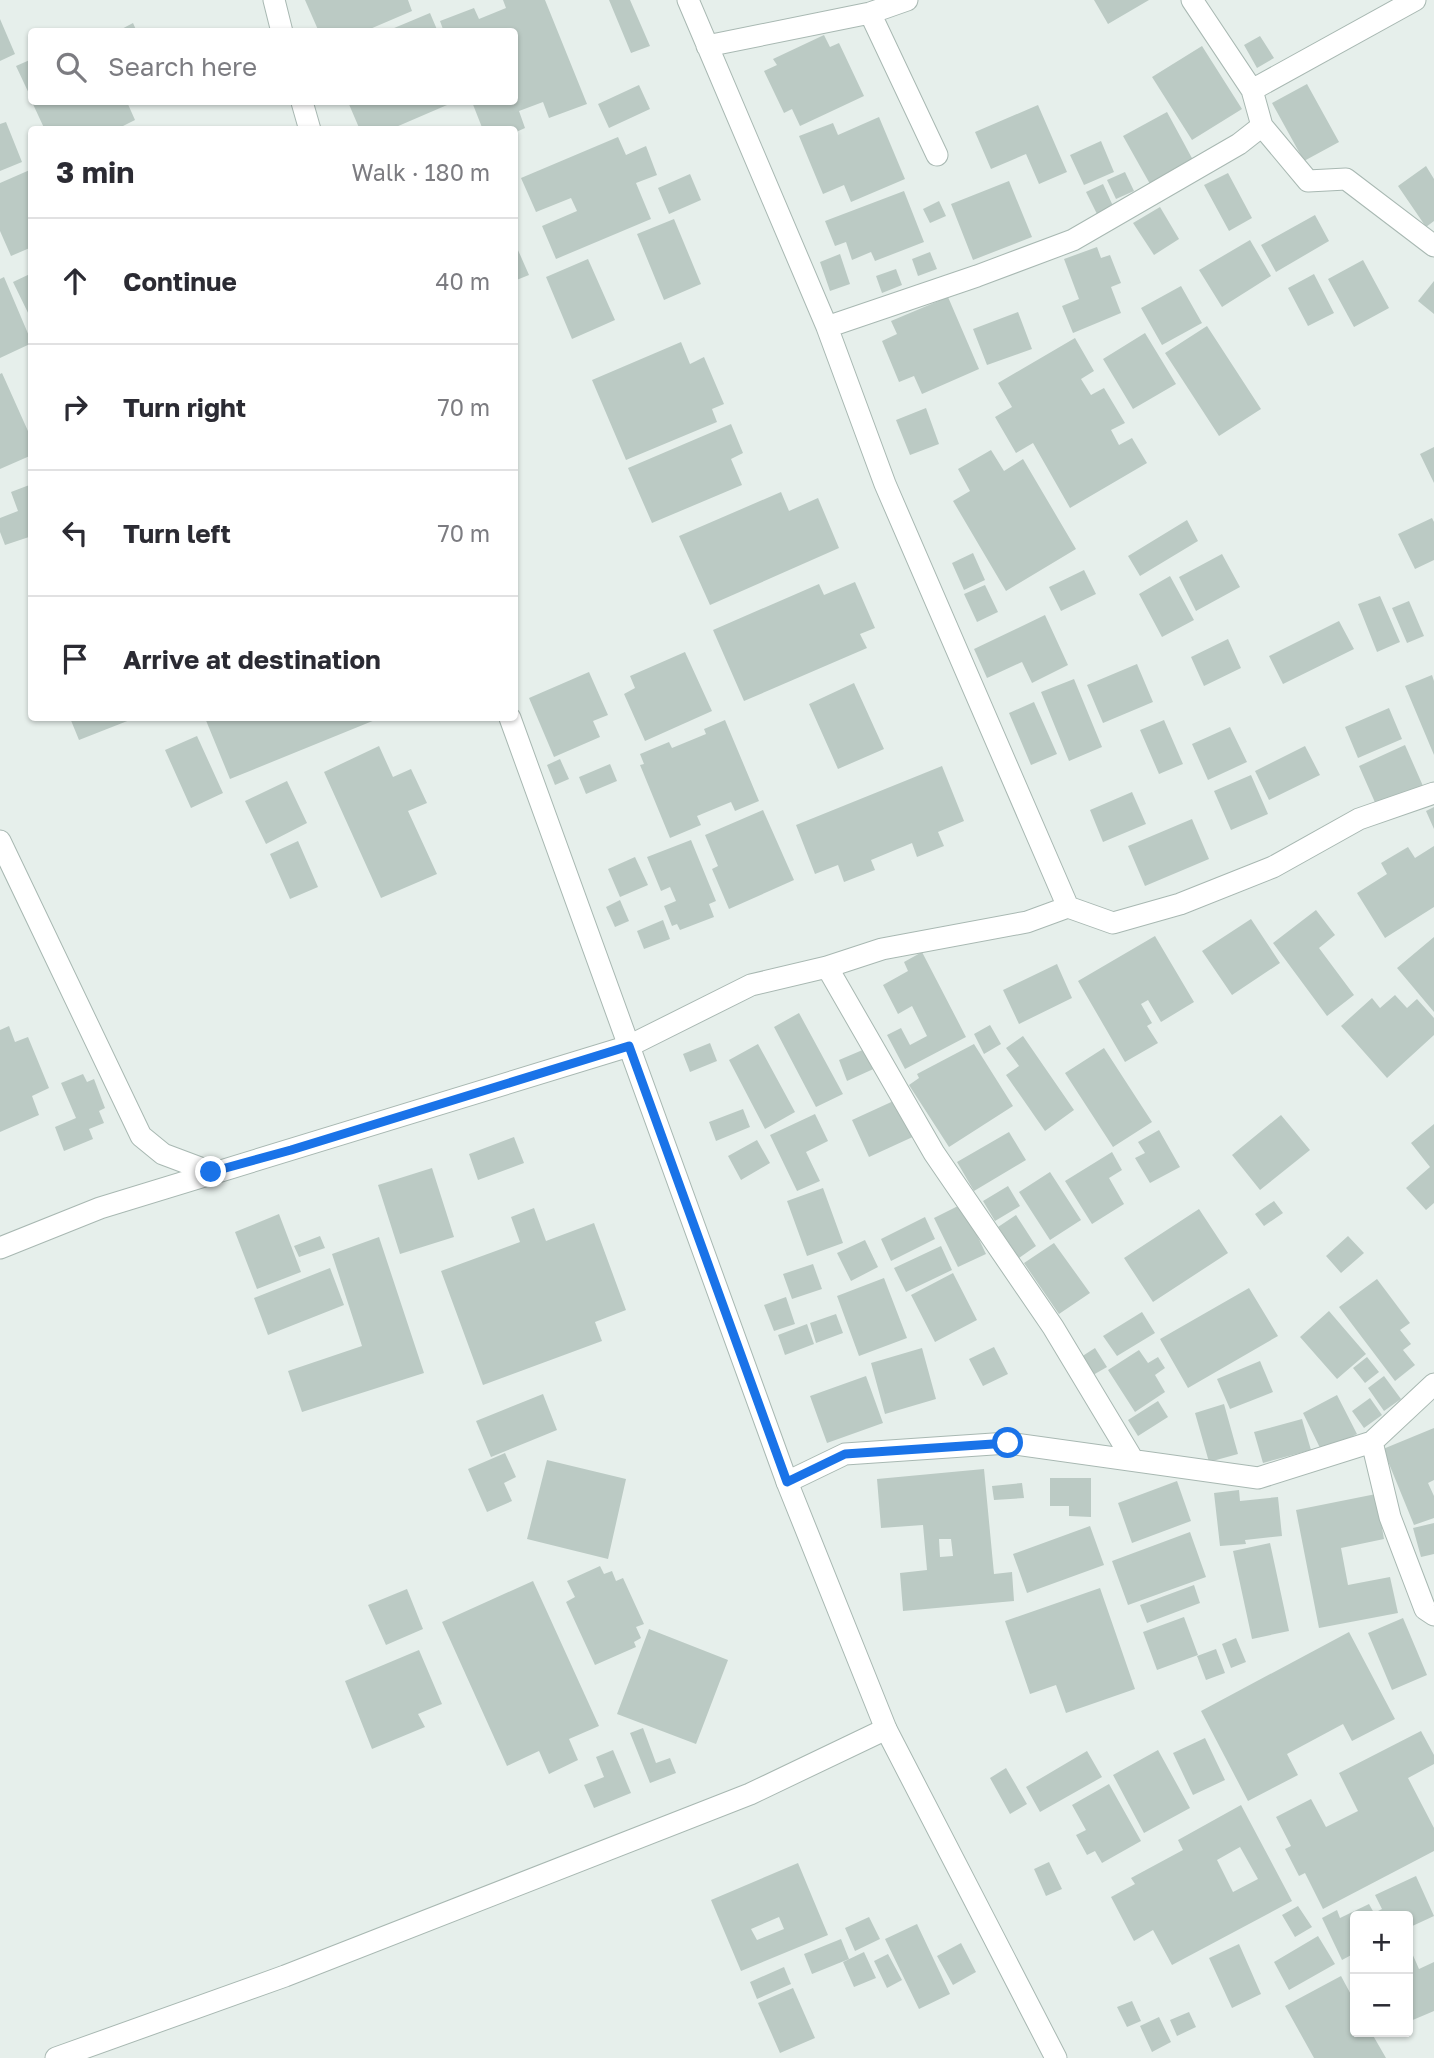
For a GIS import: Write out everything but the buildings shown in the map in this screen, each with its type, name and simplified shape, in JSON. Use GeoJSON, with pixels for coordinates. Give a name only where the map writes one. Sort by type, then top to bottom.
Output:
{"type":"FeatureCollection","features":[{"type":"Feature","properties":{"kind":"street"},"geometry":{"type":"LineString","coordinates":[[274,0],[281,28]]}},
{"type":"Feature","properties":{"kind":"street"},"geometry":{"type":"LineString","coordinates":[[688,0],[827,327],[885,484],[1068,907]]}},
{"type":"Feature","properties":{"kind":"street"},"geometry":{"type":"LineString","coordinates":[[707,46],[870,13],[907,0]]}},
{"type":"Feature","properties":{"kind":"street"},"geometry":{"type":"LineString","coordinates":[[1192,0],[1252,90],[1262,126],[1308,181],[1346,179],[1434,246]]}},
{"type":"Feature","properties":{"kind":"street"},"geometry":{"type":"LineString","coordinates":[[1252,90],[1415,0]]}},
{"type":"Feature","properties":{"kind":"street"},"geometry":{"type":"LineString","coordinates":[[870,13],[937,155]]}},
{"type":"Feature","properties":{"kind":"street"},"geometry":{"type":"LineString","coordinates":[[303,105],[309,126]]}},
{"type":"Feature","properties":{"kind":"street"},"geometry":{"type":"LineString","coordinates":[[827,327],[1073,240],[1238,144],[1262,126]]}},
{"type":"Feature","properties":{"kind":"street"},"geometry":{"type":"LineString","coordinates":[[511,721],[787,1482],[886,1729],[1056,2058]]}},
{"type":"Feature","properties":{"kind":"street"},"geometry":{"type":"LineString","coordinates":[[0,1248],[100,1208],[211,1172],[629,1046],[751,985],[827,967],[882,949],[1027,922],[1068,907],[1113,923],[1180,904],[1273,866],[1359,819],[1434,793]]}},
{"type":"Feature","properties":{"kind":"street"},"geometry":{"type":"LineString","coordinates":[[0,841],[141,1136],[163,1154],[211,1172]]}},
{"type":"Feature","properties":{"kind":"street"},"geometry":{"type":"LineString","coordinates":[[827,967],[934,1153],[1053,1326],[1133,1460]]}},
{"type":"Feature","properties":{"kind":"street"},"geometry":{"type":"LineString","coordinates":[[787,1482],[845,1454],[1008,1443],[1258,1478],[1372,1442],[1434,1384]]}},
{"type":"Feature","properties":{"kind":"street"},"geometry":{"type":"LineString","coordinates":[[1372,1442],[1390,1517],[1425,1609],[1434,1615]]}},
{"type":"Feature","properties":{"kind":"street"},"geometry":{"type":"LineString","coordinates":[[56,2058],[285,1976],[750,1794],[886,1729]]}},
{"type":"Feature","properties":{"kind":"route"},"geometry":{"type":"LineString","coordinates":[[211,1172],[629,1046],[787,1482],[845,1454],[1008,1443]]}}]}
